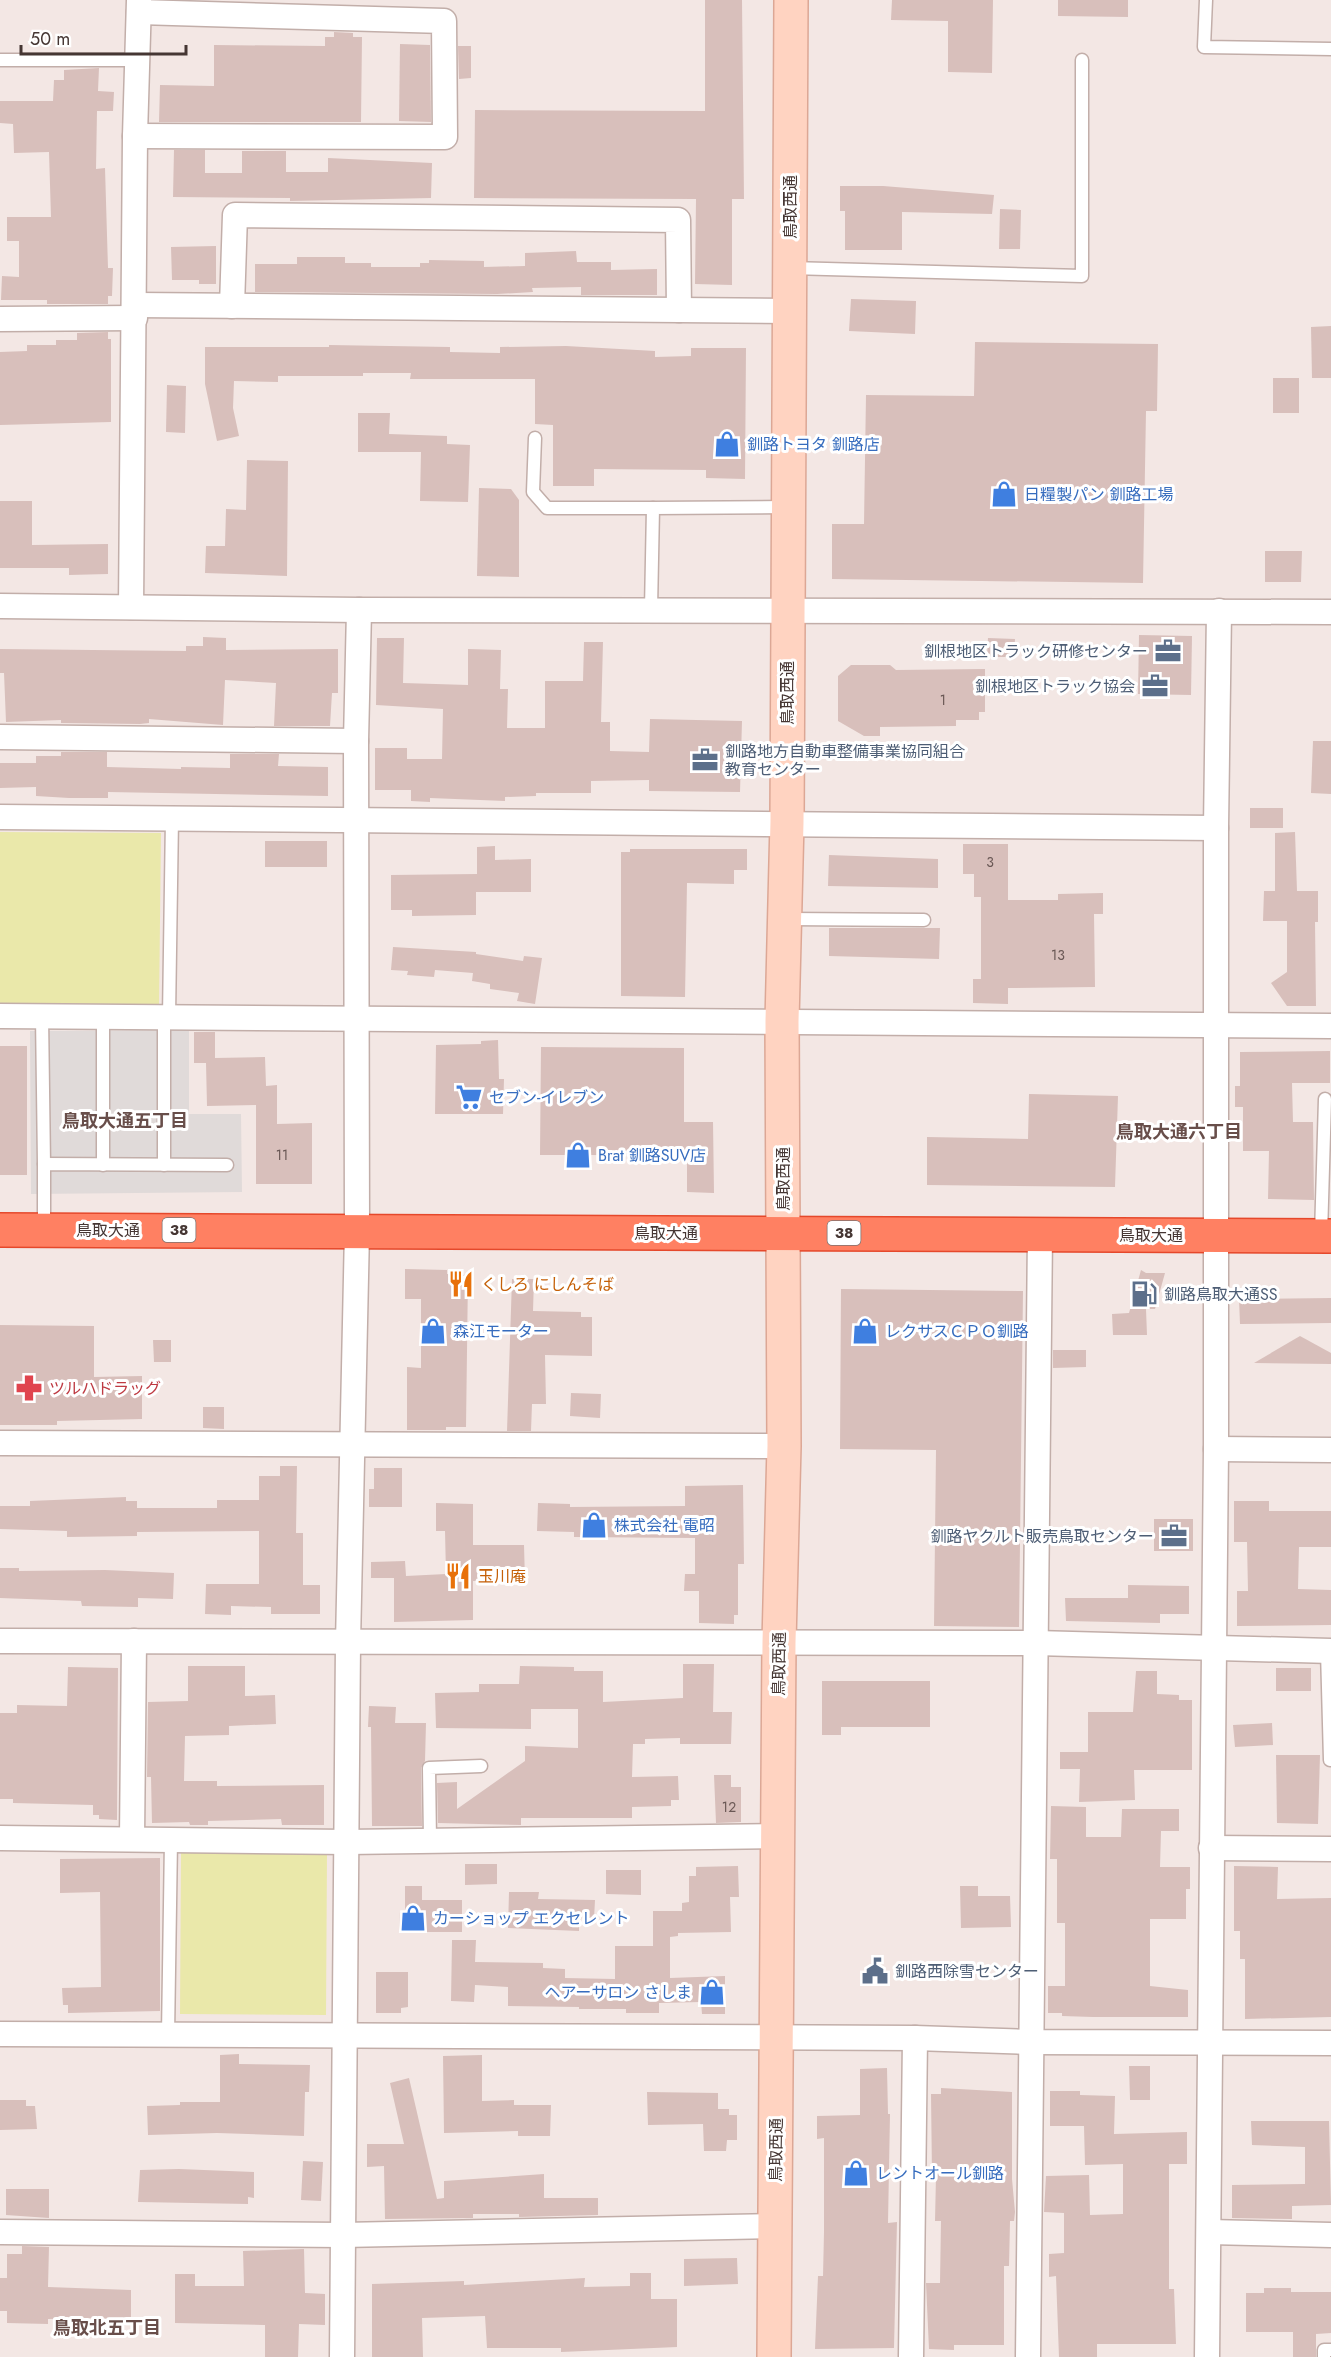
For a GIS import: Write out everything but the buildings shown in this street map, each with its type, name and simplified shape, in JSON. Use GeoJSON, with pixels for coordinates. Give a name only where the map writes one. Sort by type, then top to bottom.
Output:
{"type":"FeatureCollection","features":[{"type":"Feature","properties":{"kind":"highway","name":"鳥取大通"},"geometry":{"type":"LineString","coordinates":[[0,1230],[1326,1236]]}},
{"type":"Feature","properties":{"kind":"street","name":"鳥取西通"},"geometry":{"type":"LineString","coordinates":[[774,2357],[779,1642],[784,1446],[782,1022],[787,822],[786,609],[791,0]]}},
{"type":"Feature","properties":{"kind":"street"},"geometry":{"type":"LineString","coordinates":[[131,607],[135,136],[139,6],[444,21],[445,137],[135,136]]}},
{"type":"Feature","properties":{"kind":"street"},"geometry":{"type":"LineString","coordinates":[[232,306],[235,215],[445,216],[678,220],[679,310]]}},
{"type":"Feature","properties":{"kind":"street"},"geometry":{"type":"LineString","coordinates":[[0,319],[232,306],[789,311]]}},
{"type":"Feature","properties":{"kind":"street"},"geometry":{"type":"LineString","coordinates":[[0,606],[359,610],[786,609],[1331,612]]}},
{"type":"Feature","properties":{"kind":"street"},"geometry":{"type":"LineString","coordinates":[[342,2357],[348,1643],[357,1231],[356,741],[359,610]]}},
{"type":"Feature","properties":{"kind":"street"},"geometry":{"type":"LineString","coordinates":[[1207,2357],[1218,1235],[1216,828],[1219,611]]}},
{"type":"Feature","properties":{"kind":"street"},"geometry":{"type":"LineString","coordinates":[[0,737],[356,741]]}},
{"type":"Feature","properties":{"kind":"street"},"geometry":{"type":"LineString","coordinates":[[0,817],[787,822],[1216,828]]}},
{"type":"Feature","properties":{"kind":"street"},"geometry":{"type":"LineString","coordinates":[[0,1017],[356,1017],[1331,1026]]}},
{"type":"Feature","properties":{"kind":"street"},"geometry":{"type":"LineString","coordinates":[[1028,2357],[1040,1234]]}},
{"type":"Feature","properties":{"kind":"street"},"geometry":{"type":"LineString","coordinates":[[0,1443],[784,1446]]}},
{"type":"Feature","properties":{"kind":"street"},"geometry":{"type":"LineString","coordinates":[[1216,1449],[1331,1450]]}},
{"type":"Feature","properties":{"kind":"street"},"geometry":{"type":"LineString","coordinates":[[0,1641],[1036,1643],[1329,1651]]}},
{"type":"Feature","properties":{"kind":"street"},"geometry":{"type":"LineString","coordinates":[[132,1839],[134,1641]]}},
{"type":"Feature","properties":{"kind":"street"},"geometry":{"type":"LineString","coordinates":[[0,1838],[347,1842],[777,1836]]}},
{"type":"Feature","properties":{"kind":"street"},"geometry":{"type":"LineString","coordinates":[[1211,1848],[1331,1849]]}},
{"type":"Feature","properties":{"kind":"street"},"geometry":{"type":"LineString","coordinates":[[0,2034],[915,2038],[1030,2042],[1331,2043]]}},
{"type":"Feature","properties":{"kind":"street"},"geometry":{"type":"LineString","coordinates":[[911,2357],[915,2038]]}},
{"type":"Feature","properties":{"kind":"street"},"geometry":{"type":"LineString","coordinates":[[0,2232],[343,2235],[775,2226]]}},
{"type":"Feature","properties":{"kind":"street"},"geometry":{"type":"LineString","coordinates":[[1209,2232],[1331,2235]]}},
{"type":"Feature","properties":{"kind":"lane"},"geometry":{"type":"LineString","coordinates":[[1206,0],[1204,47],[1331,49]]}},
{"type":"Feature","properties":{"kind":"lane"},"geometry":{"type":"LineString","coordinates":[[0,60],[139,60]]}},
{"type":"Feature","properties":{"kind":"lane"},"geometry":{"type":"LineString","coordinates":[[789,268],[1082,276],[1082,60]]}},
{"type":"Feature","properties":{"kind":"lane"},"geometry":{"type":"LineString","coordinates":[[535,438],[533,492],[547,508],[787,507]]}},
{"type":"Feature","properties":{"kind":"lane"},"geometry":{"type":"LineString","coordinates":[[651,609],[653,508]]}},
{"type":"Feature","properties":{"kind":"lane"},"geometry":{"type":"LineString","coordinates":[[164,1165],[172,818]]}},
{"type":"Feature","properties":{"kind":"lane"},"geometry":{"type":"LineString","coordinates":[[785,918],[924,920]]}},
{"type":"Feature","properties":{"kind":"lane"},"geometry":{"type":"LineString","coordinates":[[42,1016],[44,1230]]}},
{"type":"Feature","properties":{"kind":"lane"},"geometry":{"type":"LineString","coordinates":[[103,1016],[104,1165]]}},
{"type":"Feature","properties":{"kind":"lane"},"geometry":{"type":"LineString","coordinates":[[1325,1099],[1326,1236]]}},
{"type":"Feature","properties":{"kind":"lane"},"geometry":{"type":"LineString","coordinates":[[44,1164],[227,1165]]}},
{"type":"Feature","properties":{"kind":"lane"},"geometry":{"type":"LineString","coordinates":[[1329,1651],[1330,1760]]}},
{"type":"Feature","properties":{"kind":"lane"},"geometry":{"type":"LineString","coordinates":[[430,1841],[429,1768],[481,1766]]}},
{"type":"Feature","properties":{"kind":"lane"},"geometry":{"type":"LineString","coordinates":[[168,2036],[171,1840]]}},
{"type":"Feature","properties":{"kind":"lane"},"geometry":{"type":"LineString","coordinates":[[1324,2357],[1324,2350],[1331,2350]]}},
{"type":"Feature","properties":{"kind":"shaded area"},"geometry":{"type":"Polygon","coordinates":[[[0,832],[161,833],[159,1008],[0,1007],[0,832]]]}},
{"type":"Feature","properties":{"kind":"shaded area"},"geometry":{"type":"Polygon","coordinates":[[[189,1030],[189,1114],[241,1114],[242,1192],[31,1194],[30,1031],[189,1030]]]}},
{"type":"Feature","properties":{"kind":"shaded area"},"geometry":{"type":"Polygon","coordinates":[[[181,1853],[327,1853],[326,2015],[180,2014],[181,1853]]]}},
{"type":"Feature","properties":{"kind":"place","name":"釧路トヨタ 釧路店"},"geometry":{"type":"Point","coordinates":[727,444]}},
{"type":"Feature","properties":{"kind":"place","name":"日糧製パン 釧路工場"},"geometry":{"type":"Point","coordinates":[1004,494]}},
{"type":"Feature","properties":{"kind":"place","name":"釧根地区トラック研修センター"},"geometry":{"type":"Point","coordinates":[1168,651]}},
{"type":"Feature","properties":{"kind":"place","name":"釧根地区トラック協会"},"geometry":{"type":"Point","coordinates":[1155,686]}},
{"type":"Feature","properties":{"kind":"place","name":"釧路地方自動車整備事業協同組合 教育センター"},"geometry":{"type":"Point","coordinates":[705,760]}},
{"type":"Feature","properties":{"kind":"place","name":"セブン-イレブン"},"geometry":{"type":"Point","coordinates":[469,1097]}},
{"type":"Feature","properties":{"kind":"place","name":"Brat 釧路SUV店"},"geometry":{"type":"Point","coordinates":[578,1155]}},
{"type":"Feature","properties":{"kind":"place","name":"くしろ にしんそば"},"geometry":{"type":"Point","coordinates":[461,1284]}},
{"type":"Feature","properties":{"kind":"place","name":"釧路鳥取大通SS"},"geometry":{"type":"Point","coordinates":[1144,1294]}},
{"type":"Feature","properties":{"kind":"place","name":"森江モーター"},"geometry":{"type":"Point","coordinates":[433,1331]}},
{"type":"Feature","properties":{"kind":"place","name":"レクサスＣＰＯ釧路"},"geometry":{"type":"Point","coordinates":[865,1331]}},
{"type":"Feature","properties":{"kind":"place","name":"ツルハドラッグ"},"geometry":{"type":"Point","coordinates":[29,1388]}},
{"type":"Feature","properties":{"kind":"place","name":"株式会社 電昭"},"geometry":{"type":"Point","coordinates":[594,1525]}},
{"type":"Feature","properties":{"kind":"place","name":"釧路ヤクルト販売鳥取センター"},"geometry":{"type":"Point","coordinates":[1174,1536]}},
{"type":"Feature","properties":{"kind":"place","name":"玉川庵"},"geometry":{"type":"Point","coordinates":[458,1576]}},
{"type":"Feature","properties":{"kind":"place","name":"カーショップ エクセレント"},"geometry":{"type":"Point","coordinates":[413,1918]}},
{"type":"Feature","properties":{"kind":"place","name":"釧路西除雪センター"},"geometry":{"type":"Point","coordinates":[875,1971]}},
{"type":"Feature","properties":{"kind":"place","name":"ヘアーサロン さしま"},"geometry":{"type":"Point","coordinates":[712,1992]}},
{"type":"Feature","properties":{"kind":"place","name":"レントオール釧路"},"geometry":{"type":"Point","coordinates":[856,2173]}},
{"type":"Feature","properties":{"kind":"district","name":"鳥取大通五丁目"},"geometry":{"type":"Point","coordinates":[125,1121]}},
{"type":"Feature","properties":{"kind":"district","name":"鳥取大通六丁目"},"geometry":{"type":"Point","coordinates":[1179,1132]}},
{"type":"Feature","properties":{"kind":"district","name":"鳥取北五丁目"},"geometry":{"type":"Point","coordinates":[107,2328]}}]}
